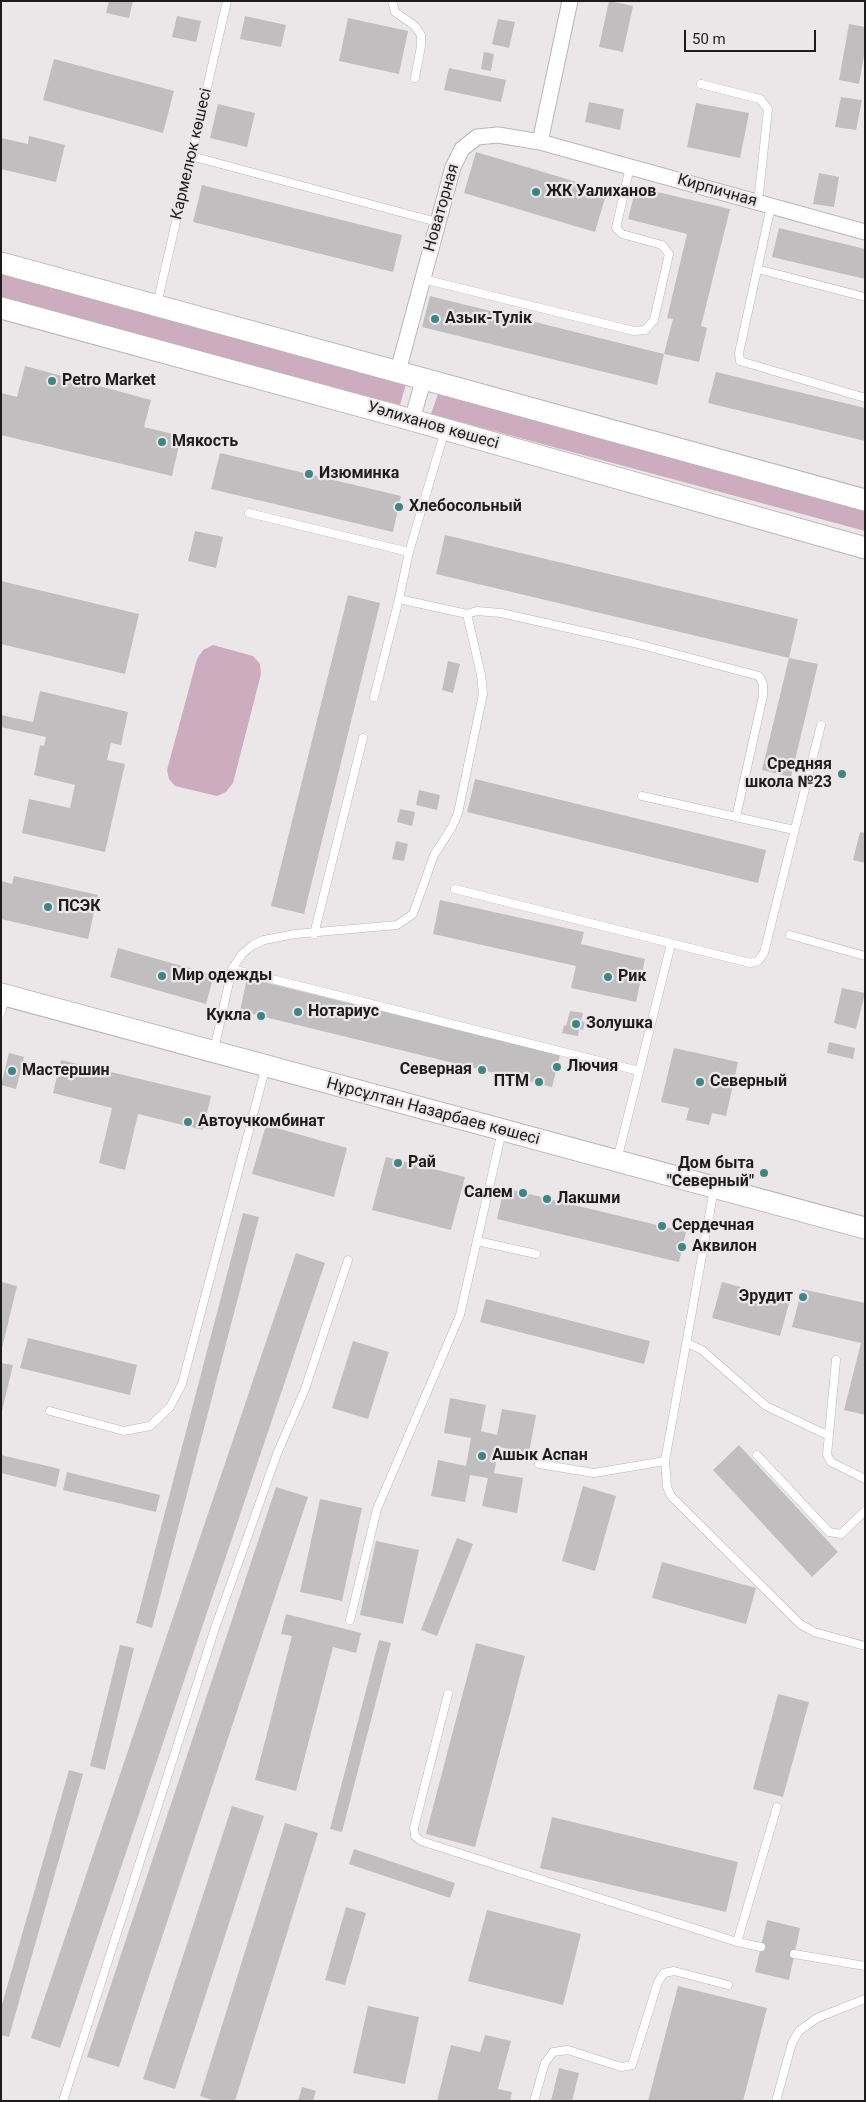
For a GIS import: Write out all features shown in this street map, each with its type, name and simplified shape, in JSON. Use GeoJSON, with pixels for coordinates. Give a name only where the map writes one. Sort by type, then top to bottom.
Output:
{"type":"FeatureCollection","features":[{"type":"Feature","properties":{"kind":"main road"},"geometry":{"type":"LineString","coordinates":[[1,263],[865,500]]}},
{"type":"Feature","properties":{"kind":"main road","name":"Уәлиханов көшесі"},"geometry":{"type":"LineString","coordinates":[[1,308],[445,429],[865,548]]}},
{"type":"Feature","properties":{"kind":"main road","name":"Нұрсұлтан Назарбаев көшесі"},"geometry":{"type":"LineString","coordinates":[[3,1000],[214,1052],[865,1228]]}},
{"type":"Feature","properties":{"kind":"street"},"geometry":{"type":"LineString","coordinates":[[540,142],[570,1]]}},
{"type":"Feature","properties":{"kind":"street","name":"Новаторная"},"geometry":{"type":"LineString","coordinates":[[398,371],[456,157],[469,142],[477,137],[498,134],[540,142]]}},
{"type":"Feature","properties":{"kind":"street","name":"Кирпичная"},"geometry":{"type":"LineString","coordinates":[[540,142],[764,204],[864,229]]}},
{"type":"Feature","properties":{"kind":"street"},"geometry":{"type":"LineString","coordinates":[[412,420],[424,378]]}},
{"type":"Feature","properties":{"kind":"lane","name":"Кармелюк көшесі"},"geometry":{"type":"LineString","coordinates":[[157,307],[227,1]]}},
{"type":"Feature","properties":{"kind":"lane"},"geometry":{"type":"LineString","coordinates":[[392,1],[395,12],[416,26],[421,35],[421,46],[414,78]]}},
{"type":"Feature","properties":{"kind":"lane"},"geometry":{"type":"LineString","coordinates":[[701,84],[754,97],[765,103],[768,117],[764,204],[757,270],[739,353],[740,361],[865,398]]}},
{"type":"Feature","properties":{"kind":"lane"},"geometry":{"type":"LineString","coordinates":[[191,156],[437,222]]}},
{"type":"Feature","properties":{"kind":"lane"},"geometry":{"type":"LineString","coordinates":[[423,279],[634,330],[646,330],[654,320],[669,254],[662,244],[622,234],[616,228],[630,167]]}},
{"type":"Feature","properties":{"kind":"lane"},"geometry":{"type":"LineString","coordinates":[[757,270],[865,297]]}},
{"type":"Feature","properties":{"kind":"lane"},"geometry":{"type":"LineString","coordinates":[[374,697],[408,552],[445,429]]}},
{"type":"Feature","properties":{"kind":"lane"},"geometry":{"type":"LineString","coordinates":[[249,513],[408,552]]}},
{"type":"Feature","properties":{"kind":"lane"},"geometry":{"type":"LineString","coordinates":[[398,599],[467,614],[477,611],[501,613],[634,643],[759,676],[764,684],[763,696],[736,817]]}},
{"type":"Feature","properties":{"kind":"lane"},"geometry":{"type":"LineString","coordinates":[[214,1052],[232,969],[242,954],[264,940],[397,925],[413,914],[434,855],[452,827],[458,813],[483,694],[482,675],[467,614]]}},
{"type":"Feature","properties":{"kind":"lane"},"geometry":{"type":"LineString","coordinates":[[454,889],[671,944],[750,962],[758,961],[764,953],[821,726]]}},
{"type":"Feature","properties":{"kind":"lane"},"geometry":{"type":"LineString","coordinates":[[314,934],[363,738]]}},
{"type":"Feature","properties":{"kind":"lane"},"geometry":{"type":"LineString","coordinates":[[642,796],[794,830]]}},
{"type":"Feature","properties":{"kind":"lane"},"geometry":{"type":"LineString","coordinates":[[790,935],[865,956]]}},
{"type":"Feature","properties":{"kind":"lane"},"geometry":{"type":"LineString","coordinates":[[616,1162],[671,944]]}},
{"type":"Feature","properties":{"kind":"lane"},"geometry":{"type":"LineString","coordinates":[[232,969],[639,1071]]}},
{"type":"Feature","properties":{"kind":"lane"},"geometry":{"type":"LineString","coordinates":[[50,1411],[124,1431],[150,1426],[170,1406],[182,1384],[266,1066]]}},
{"type":"Feature","properties":{"kind":"lane"},"geometry":{"type":"LineString","coordinates":[[350,1620],[377,1509],[460,1315],[502,1131]]}},
{"type":"Feature","properties":{"kind":"lane"},"geometry":{"type":"LineString","coordinates":[[714,1188],[666,1461],[666,1487],[671,1496],[800,1624],[814,1632],[865,1646]]}},
{"type":"Feature","properties":{"kind":"lane"},"geometry":{"type":"LineString","coordinates":[[477,1241],[536,1254]]}},
{"type":"Feature","properties":{"kind":"lane"},"geometry":{"type":"LineString","coordinates":[[63,2101],[215,1628],[277,1454],[305,1389],[348,1260]]}},
{"type":"Feature","properties":{"kind":"lane"},"geometry":{"type":"LineString","coordinates":[[687,1343],[702,1350],[766,1406],[827,1435]]}},
{"type":"Feature","properties":{"kind":"lane"},"geometry":{"type":"LineString","coordinates":[[836,1360],[827,1435],[828,1459],[865,1479]]}},
{"type":"Feature","properties":{"kind":"lane"},"geometry":{"type":"LineString","coordinates":[[757,1455],[829,1532],[841,1534],[865,1511]]}},
{"type":"Feature","properties":{"kind":"lane"},"geometry":{"type":"LineString","coordinates":[[539,1464],[594,1473],[666,1461]]}},
{"type":"Feature","properties":{"kind":"lane"},"geometry":{"type":"LineString","coordinates":[[448,1694],[414,1828],[414,1836],[421,1841],[737,1942],[761,1947]]}},
{"type":"Feature","properties":{"kind":"lane"},"geometry":{"type":"LineString","coordinates":[[737,1942],[777,1807]]}},
{"type":"Feature","properties":{"kind":"lane"},"geometry":{"type":"LineString","coordinates":[[794,1954],[865,1966]]}},
{"type":"Feature","properties":{"kind":"lane"},"geometry":{"type":"LineString","coordinates":[[534,2101],[545,2063],[553,2052],[568,2050],[621,2067],[632,2065],[658,1982],[664,1973],[674,1971],[728,1985]]}},
{"type":"Feature","properties":{"kind":"lane"},"geometry":{"type":"LineString","coordinates":[[776,2101],[792,2043],[799,2031],[817,2018],[865,1999]]}},
{"type":"Feature","properties":{"kind":"shaded area"},"geometry":{"type":"Polygon","coordinates":[[[1,274],[406,384],[400,405],[1,299],[1,274]]]}},
{"type":"Feature","properties":{"kind":"shaded area"},"geometry":{"type":"Polygon","coordinates":[[[438,394],[865,511],[865,531],[431,414],[438,394]]]}},
{"type":"Feature","properties":{"kind":"shaded area"},"geometry":{"type":"Polygon","coordinates":[[[213,645],[253,656],[260,664],[261,674],[233,783],[226,792],[217,796],[175,786],[169,779],[167,770],[197,659],[203,650],[213,645]]]}},
{"type":"Feature","properties":{"kind":"building"},"geometry":{"type":"Polygon","coordinates":[[[109,1],[133,1],[129,18],[106,13],[109,1]]]}},
{"type":"Feature","properties":{"kind":"building"},"geometry":{"type":"Polygon","coordinates":[[[609,1],[633,6],[623,52],[599,47],[609,1]]]}},
{"type":"Feature","properties":{"kind":"building"},"geometry":{"type":"Polygon","coordinates":[[[177,16],[201,21],[196,42],[172,37],[177,16]]]}},
{"type":"Feature","properties":{"kind":"building"},"geometry":{"type":"Polygon","coordinates":[[[245,16],[286,25],[281,47],[240,39],[245,16]]]}},
{"type":"Feature","properties":{"kind":"building"},"geometry":{"type":"Polygon","coordinates":[[[348,18],[408,31],[399,74],[339,61],[348,18]]]}},
{"type":"Feature","properties":{"kind":"building"},"geometry":{"type":"Polygon","coordinates":[[[498,19],[515,22],[509,48],[492,44],[498,19]]]}},
{"type":"Feature","properties":{"kind":"building"},"geometry":{"type":"Polygon","coordinates":[[[849,24],[865,27],[865,50],[859,84],[839,80],[849,24]]]}},
{"type":"Feature","properties":{"kind":"building"},"geometry":{"type":"Polygon","coordinates":[[[484,52],[494,54],[491,71],[481,69],[484,52]]]}},
{"type":"Feature","properties":{"kind":"building"},"geometry":{"type":"Polygon","coordinates":[[[54,59],[174,91],[163,133],[43,100],[54,59]]]}},
{"type":"Feature","properties":{"kind":"building"},"geometry":{"type":"Polygon","coordinates":[[[449,68],[506,80],[501,102],[444,90],[449,68]]]}},
{"type":"Feature","properties":{"kind":"building"},"geometry":{"type":"Polygon","coordinates":[[[841,97],[862,100],[856,130],[835,127],[841,97]]]}},
{"type":"Feature","properties":{"kind":"building"},"geometry":{"type":"Polygon","coordinates":[[[589,102],[624,109],[620,130],[585,122],[589,102]]]}},
{"type":"Feature","properties":{"kind":"building"},"geometry":{"type":"Polygon","coordinates":[[[696,103],[749,113],[740,158],[687,147],[696,103]]]}},
{"type":"Feature","properties":{"kind":"building"},"geometry":{"type":"Polygon","coordinates":[[[218,104],[255,113],[247,147],[210,138],[218,104]]]}},
{"type":"Feature","properties":{"kind":"building"},"geometry":{"type":"Polygon","coordinates":[[[29,136],[65,145],[56,182],[1,169],[1,138],[28,144],[29,136]]]}},
{"type":"Feature","properties":{"kind":"building","name":"ЖК Уалиханов"},"geometry":{"type":"Polygon","coordinates":[[[476,152],[607,191],[595,232],[464,193],[476,152]]]}},
{"type":"Feature","properties":{"kind":"building"},"geometry":{"type":"Polygon","coordinates":[[[819,173],[839,177],[834,207],[813,204],[819,173]]]}},
{"type":"Feature","properties":{"kind":"building"},"geometry":{"type":"Polygon","coordinates":[[[202,185],[402,235],[393,272],[193,222],[202,185]]]}},
{"type":"Feature","properties":{"kind":"building"},"geometry":{"type":"Polygon","coordinates":[[[636,187],[730,209],[701,326],[707,328],[699,362],[664,354],[673,319],[667,318],[687,234],[628,219],[636,187]]]}},
{"type":"Feature","properties":{"kind":"building"},"geometry":{"type":"Polygon","coordinates":[[[779,228],[865,249],[865,279],[772,257],[779,228]]]}},
{"type":"Feature","properties":{"kind":"building"},"geometry":{"type":"Polygon","coordinates":[[[430,296],[664,354],[657,385],[422,327],[430,296]]]}},
{"type":"Feature","properties":{"kind":"building"},"geometry":{"type":"Polygon","coordinates":[[[25,366],[151,400],[144,427],[181,436],[172,476],[1,435],[1,393],[17,397],[25,366]]]}},
{"type":"Feature","properties":{"kind":"building"},"geometry":{"type":"Polygon","coordinates":[[[716,372],[865,408],[865,441],[708,403],[716,372]]]}},
{"type":"Feature","properties":{"kind":"building"},"geometry":{"type":"Polygon","coordinates":[[[220,453],[401,496],[393,532],[211,489],[220,453]]]}},
{"type":"Feature","properties":{"kind":"building"},"geometry":{"type":"Polygon","coordinates":[[[195,531],[223,537],[216,568],[188,561],[195,531]]]}},
{"type":"Feature","properties":{"kind":"building"},"geometry":{"type":"Polygon","coordinates":[[[445,535],[798,619],[789,658],[436,574],[445,535]]]}},
{"type":"Feature","properties":{"kind":"building"},"geometry":{"type":"Polygon","coordinates":[[[1,581],[139,614],[125,674],[1,644],[1,581]]]}},
{"type":"Feature","properties":{"kind":"building"},"geometry":{"type":"Polygon","coordinates":[[[348,595],[380,603],[304,914],[271,906],[348,595]]]}},
{"type":"Feature","properties":{"kind":"building"},"geometry":{"type":"Polygon","coordinates":[[[789,658],[818,664],[791,777],[762,770],[789,658]]]}},
{"type":"Feature","properties":{"kind":"building"},"geometry":{"type":"Polygon","coordinates":[[[448,661],[460,664],[453,693],[442,690],[448,661]]]}},
{"type":"Feature","properties":{"kind":"building"},"geometry":{"type":"Polygon","coordinates":[[[40,691],[128,712],[121,745],[111,743],[107,760],[125,764],[105,852],[22,833],[29,799],[70,808],[75,785],[34,775],[40,745],[44,746],[46,737],[1,727],[1,715],[33,722],[40,691]]]}},
{"type":"Feature","properties":{"kind":"building"},"geometry":{"type":"Polygon","coordinates":[[[475,779],[766,850],[758,883],[467,812],[475,779]]]}},
{"type":"Feature","properties":{"kind":"building"},"geometry":{"type":"Polygon","coordinates":[[[419,790],[440,795],[437,810],[416,805],[419,790]]]}},
{"type":"Feature","properties":{"kind":"building"},"geometry":{"type":"Polygon","coordinates":[[[400,809],[415,812],[412,826],[397,822],[400,809]]]}},
{"type":"Feature","properties":{"kind":"building","name":"Средняя школа №23"},"geometry":{"type":"Polygon","coordinates":[[[860,832],[865,833],[865,863],[853,860],[860,832]]]}},
{"type":"Feature","properties":{"kind":"building"},"geometry":{"type":"Polygon","coordinates":[[[396,841],[408,844],[404,861],[392,859],[396,841]]]}},
{"type":"Feature","properties":{"kind":"building","name":"ПСЭК"},"geometry":{"type":"Polygon","coordinates":[[[14,876],[98,895],[88,939],[1,919],[1,881],[12,884],[14,876]]]}},
{"type":"Feature","properties":{"kind":"building"},"geometry":{"type":"Polygon","coordinates":[[[440,900],[584,932],[581,944],[645,959],[636,1002],[571,988],[576,966],[433,934],[440,900]]]}},
{"type":"Feature","properties":{"kind":"building","name":"Мир одежды"},"geometry":{"type":"Polygon","coordinates":[[[118,948],[214,975],[206,1004],[110,977],[118,948]]]}},
{"type":"Feature","properties":{"kind":"building"},"geometry":{"type":"Polygon","coordinates":[[[247,978],[560,1055],[552,1087],[240,1011],[247,978]]]}},
{"type":"Feature","properties":{"kind":"building"},"geometry":{"type":"Polygon","coordinates":[[[842,988],[865,993],[856,1029],[834,1023],[842,988]]]}},
{"type":"Feature","properties":{"kind":"building","name":"Золушка"},"geometry":{"type":"Polygon","coordinates":[[[570,1011],[583,1013],[581,1021],[585,1022],[583,1030],[579,1029],[578,1036],[562,1033],[570,1011]]]}},
{"type":"Feature","properties":{"kind":"building"},"geometry":{"type":"Polygon","coordinates":[[[829,1042],[855,1048],[853,1059],[827,1053],[829,1042]]]}},
{"type":"Feature","properties":{"kind":"building","name":"Северный"},"geometry":{"type":"Polygon","coordinates":[[[674,1048],[738,1062],[726,1116],[712,1113],[709,1125],[686,1120],[689,1108],[661,1102],[674,1048]]]}},
{"type":"Feature","properties":{"kind":"building","name":"Мастершин"},"geometry":{"type":"Polygon","coordinates":[[[9,1053],[24,1057],[16,1089],[1,1085],[9,1053]]]}},
{"type":"Feature","properties":{"kind":"building","name":"Автоучкомбинат"},"geometry":{"type":"Polygon","coordinates":[[[61,1060],[211,1096],[203,1130],[138,1114],[125,1170],[99,1163],[112,1108],[53,1093],[61,1060]]]}},
{"type":"Feature","properties":{"kind":"building"},"geometry":{"type":"Polygon","coordinates":[[[266,1125],[347,1148],[334,1197],[252,1174],[266,1125]]]}},
{"type":"Feature","properties":{"kind":"building"},"geometry":{"type":"Polygon","coordinates":[[[386,1157],[465,1177],[451,1230],[372,1210],[386,1157]]]}},
{"type":"Feature","properties":{"kind":"building"},"geometry":{"type":"Polygon","coordinates":[[[504,1188],[686,1232],[679,1262],[497,1219],[504,1188]]]}},
{"type":"Feature","properties":{"kind":"building"},"geometry":{"type":"Polygon","coordinates":[[[243,1213],[259,1217],[152,1628],[136,1623],[243,1213]]]}},
{"type":"Feature","properties":{"kind":"building"},"geometry":{"type":"Polygon","coordinates":[[[296,1253],[325,1263],[60,2048],[31,2038],[296,1253]]]}},
{"type":"Feature","properties":{"kind":"building"},"geometry":{"type":"Polygon","coordinates":[[[1,1282],[17,1286],[2,1348],[1,1348],[1,1282]]]}},
{"type":"Feature","properties":{"kind":"building"},"geometry":{"type":"Polygon","coordinates":[[[722,1282],[790,1300],[780,1336],[712,1318],[722,1282]]]}},
{"type":"Feature","properties":{"kind":"building"},"geometry":{"type":"Polygon","coordinates":[[[802,1289],[865,1303],[865,1415],[844,1410],[861,1343],[792,1327],[802,1289]]]}},
{"type":"Feature","properties":{"kind":"building"},"geometry":{"type":"Polygon","coordinates":[[[486,1299],[650,1341],[644,1364],[480,1322],[486,1299]]]}},
{"type":"Feature","properties":{"kind":"building"},"geometry":{"type":"Polygon","coordinates":[[[28,1338],[137,1365],[130,1395],[20,1368],[28,1338]]]}},
{"type":"Feature","properties":{"kind":"building"},"geometry":{"type":"Polygon","coordinates":[[[353,1341],[389,1352],[368,1419],[332,1408],[353,1341]]]}},
{"type":"Feature","properties":{"kind":"building"},"geometry":{"type":"Polygon","coordinates":[[[1,1363],[13,1365],[2,1411],[1,1411],[1,1363]]]}},
{"type":"Feature","properties":{"kind":"building","name":"Ашык Аспан"},"geometry":{"type":"Polygon","coordinates":[[[450,1398],[486,1405],[481,1431],[497,1435],[502,1409],[536,1415],[529,1453],[499,1447],[494,1473],[523,1478],[517,1513],[482,1506],[488,1478],[470,1475],[465,1502],[431,1496],[438,1460],[466,1466],[471,1438],[444,1433],[450,1398]]]}},
{"type":"Feature","properties":{"kind":"building"},"geometry":{"type":"Polygon","coordinates":[[[739,1445],[838,1552],[812,1577],[713,1470],[739,1445]]]}},
{"type":"Feature","properties":{"kind":"building"},"geometry":{"type":"Polygon","coordinates":[[[1,1455],[60,1469],[56,1487],[1,1473],[1,1455]]]}},
{"type":"Feature","properties":{"kind":"building"},"geometry":{"type":"Polygon","coordinates":[[[67,1472],[160,1495],[156,1512],[63,1490],[67,1472]]]}},
{"type":"Feature","properties":{"kind":"building"},"geometry":{"type":"Polygon","coordinates":[[[583,1486],[616,1496],[595,1571],[562,1561],[583,1486]]]}},
{"type":"Feature","properties":{"kind":"building"},"geometry":{"type":"Polygon","coordinates":[[[276,1487],[308,1497],[119,2067],[87,2057],[276,1487]]]}},
{"type":"Feature","properties":{"kind":"building"},"geometry":{"type":"Polygon","coordinates":[[[320,1499],[362,1508],[342,1601],[300,1592],[320,1499]]]}},
{"type":"Feature","properties":{"kind":"building"},"geometry":{"type":"Polygon","coordinates":[[[457,1538],[473,1544],[437,1636],[421,1630],[457,1538]]]}},
{"type":"Feature","properties":{"kind":"building"},"geometry":{"type":"Polygon","coordinates":[[[376,1541],[419,1550],[403,1624],[360,1615],[376,1541]]]}},
{"type":"Feature","properties":{"kind":"building"},"geometry":{"type":"Polygon","coordinates":[[[662,1562],[756,1588],[746,1624],[652,1598],[662,1562]]]}},
{"type":"Feature","properties":{"kind":"building"},"geometry":{"type":"Polygon","coordinates":[[[286,1614],[361,1633],[356,1653],[333,1647],[296,1791],[255,1780],[292,1636],[281,1634],[286,1614]]]}},
{"type":"Feature","properties":{"kind":"building"},"geometry":{"type":"Polygon","coordinates":[[[379,1640],[391,1643],[342,1832],[330,1829],[379,1640]]]}},
{"type":"Feature","properties":{"kind":"building"},"geometry":{"type":"Polygon","coordinates":[[[476,1643],[525,1656],[475,1847],[426,1834],[476,1643]]]}},
{"type":"Feature","properties":{"kind":"building"},"geometry":{"type":"Polygon","coordinates":[[[120,1645],[134,1648],[105,1770],[90,1766],[120,1645]]]}},
{"type":"Feature","properties":{"kind":"building"},"geometry":{"type":"Polygon","coordinates":[[[778,1694],[809,1702],[783,1797],[753,1789],[778,1694]]]}},
{"type":"Feature","properties":{"kind":"building"},"geometry":{"type":"Polygon","coordinates":[[[69,1770],[83,1774],[9,2037],[1,2035],[1,2008],[69,1770]]]}},
{"type":"Feature","properties":{"kind":"building"},"geometry":{"type":"Polygon","coordinates":[[[232,1806],[264,1816],[175,2089],[143,2079],[232,1806]]]}},
{"type":"Feature","properties":{"kind":"building"},"geometry":{"type":"Polygon","coordinates":[[[552,1817],[738,1862],[726,1912],[540,1868],[552,1817]]]}},
{"type":"Feature","properties":{"kind":"building"},"geometry":{"type":"Polygon","coordinates":[[[285,1823],[318,1833],[235,2101],[215,2101],[200,2096],[285,1823]]]}},
{"type":"Feature","properties":{"kind":"building"},"geometry":{"type":"Polygon","coordinates":[[[354,1849],[455,1883],[450,1898],[349,1864],[354,1849]]]}},
{"type":"Feature","properties":{"kind":"building"},"geometry":{"type":"Polygon","coordinates":[[[346,1907],[366,1913],[345,1985],[325,1980],[346,1907]]]}},
{"type":"Feature","properties":{"kind":"building"},"geometry":{"type":"Polygon","coordinates":[[[487,1910],[581,1934],[563,2005],[468,1981],[487,1910]]]}},
{"type":"Feature","properties":{"kind":"building"},"geometry":{"type":"Polygon","coordinates":[[[767,1920],[800,1928],[789,1980],[755,1972],[767,1920]]]}},
{"type":"Feature","properties":{"kind":"building"},"geometry":{"type":"Polygon","coordinates":[[[678,1986],[767,2008],[743,2101],[648,2101],[678,1986]]]}},
{"type":"Feature","properties":{"kind":"building"},"geometry":{"type":"Polygon","coordinates":[[[368,2006],[419,2017],[405,2084],[353,2073],[368,2006]]]}},
{"type":"Feature","properties":{"kind":"building"},"geometry":{"type":"Polygon","coordinates":[[[485,2035],[511,2041],[498,2089],[512,2092],[510,2101],[437,2101],[451,2045],[480,2052],[485,2035]]]}},
{"type":"Feature","properties":{"kind":"building"},"geometry":{"type":"Polygon","coordinates":[[[559,2068],[579,2073],[572,2101],[551,2101],[559,2068]]]}},
{"type":"Feature","properties":{"kind":"building"},"geometry":{"type":"Polygon","coordinates":[[[302,2087],[316,2091],[313,2101],[298,2101],[302,2087]]]}},
{"type":"Feature","properties":{"kind":"place","name":"ЖК Уалиханов"},"geometry":{"type":"Point","coordinates":[536,192]}},
{"type":"Feature","properties":{"kind":"place","name":"Азык-Тулiк"},"geometry":{"type":"Point","coordinates":[435,319]}},
{"type":"Feature","properties":{"kind":"place","name":"Petro Market"},"geometry":{"type":"Point","coordinates":[52,381]}},
{"type":"Feature","properties":{"kind":"place","name":"Мякость"},"geometry":{"type":"Point","coordinates":[162,442]}},
{"type":"Feature","properties":{"kind":"place","name":"Изюминка"},"geometry":{"type":"Point","coordinates":[309,474]}},
{"type":"Feature","properties":{"kind":"place","name":"Хлебосольный"},"geometry":{"type":"Point","coordinates":[399,507]}},
{"type":"Feature","properties":{"kind":"place","name":"Средняя школа №23"},"geometry":{"type":"Point","coordinates":[842,774]}},
{"type":"Feature","properties":{"kind":"place","name":"ПСЭК"},"geometry":{"type":"Point","coordinates":[48,907]}},
{"type":"Feature","properties":{"kind":"place","name":"Мир одежды"},"geometry":{"type":"Point","coordinates":[162,976]}},
{"type":"Feature","properties":{"kind":"place","name":"Рик"},"geometry":{"type":"Point","coordinates":[608,977]}},
{"type":"Feature","properties":{"kind":"place","name":"Нотариус"},"geometry":{"type":"Point","coordinates":[298,1012]}},
{"type":"Feature","properties":{"kind":"place","name":"Кукла"},"geometry":{"type":"Point","coordinates":[261,1016]}},
{"type":"Feature","properties":{"kind":"place","name":"Золушка"},"geometry":{"type":"Point","coordinates":[576,1024]}},
{"type":"Feature","properties":{"kind":"place","name":"Лючия"},"geometry":{"type":"Point","coordinates":[557,1067]}},
{"type":"Feature","properties":{"kind":"place","name":"Северная"},"geometry":{"type":"Point","coordinates":[482,1070]}},
{"type":"Feature","properties":{"kind":"place","name":"Мастершин"},"geometry":{"type":"Point","coordinates":[12,1071]}},
{"type":"Feature","properties":{"kind":"place","name":"ПТМ"},"geometry":{"type":"Point","coordinates":[539,1082]}},
{"type":"Feature","properties":{"kind":"place","name":"Северный"},"geometry":{"type":"Point","coordinates":[700,1082]}},
{"type":"Feature","properties":{"kind":"place","name":"Автоучкомбинат"},"geometry":{"type":"Point","coordinates":[188,1122]}},
{"type":"Feature","properties":{"kind":"place","name":"Рай"},"geometry":{"type":"Point","coordinates":[398,1163]}},
{"type":"Feature","properties":{"kind":"place","name":"Дом быта \"Северный\""},"geometry":{"type":"Point","coordinates":[764,1173]}},
{"type":"Feature","properties":{"kind":"place","name":"Салем"},"geometry":{"type":"Point","coordinates":[523,1193]}},
{"type":"Feature","properties":{"kind":"place","name":"Лакшми"},"geometry":{"type":"Point","coordinates":[547,1199]}},
{"type":"Feature","properties":{"kind":"place","name":"Сердечная"},"geometry":{"type":"Point","coordinates":[662,1226]}},
{"type":"Feature","properties":{"kind":"place","name":"Аквилон"},"geometry":{"type":"Point","coordinates":[682,1247]}},
{"type":"Feature","properties":{"kind":"place","name":"Эрудит"},"geometry":{"type":"Point","coordinates":[803,1297]}},
{"type":"Feature","properties":{"kind":"place","name":"Ашык Аспан"},"geometry":{"type":"Point","coordinates":[482,1456]}}]}
